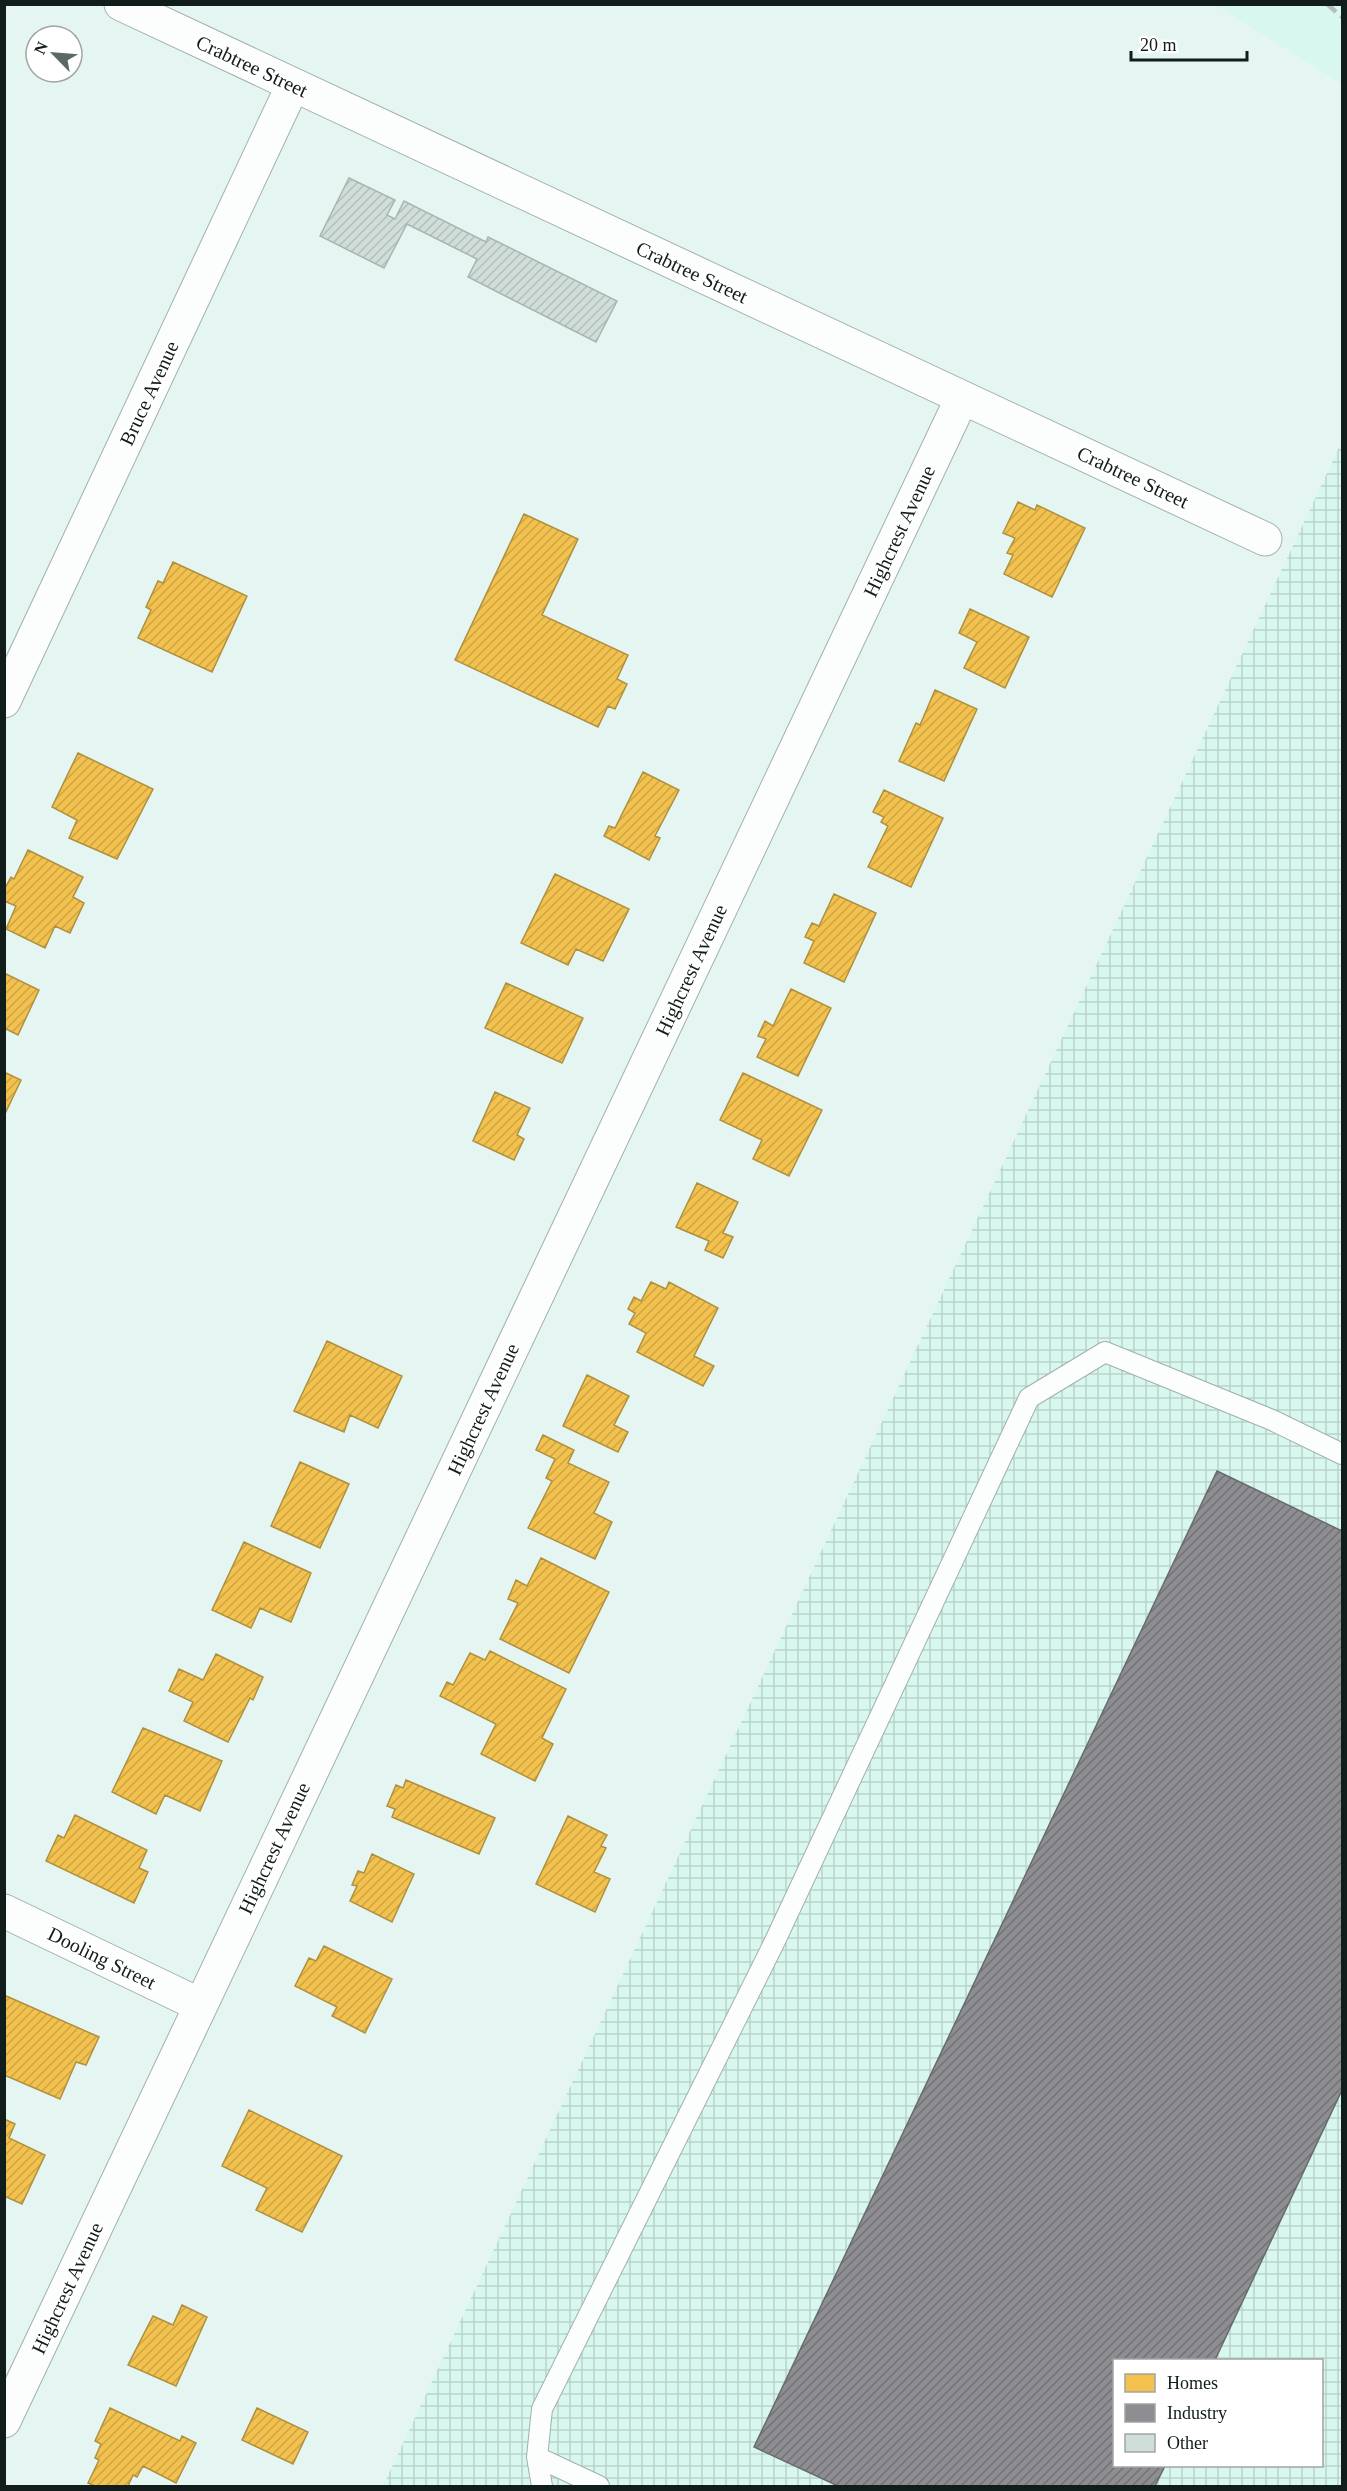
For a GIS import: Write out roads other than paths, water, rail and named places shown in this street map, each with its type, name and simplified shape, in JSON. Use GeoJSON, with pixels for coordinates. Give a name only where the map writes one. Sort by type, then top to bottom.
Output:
{"type":"FeatureCollection","features":[{"type":"Feature","properties":{"kind":"street","name":"Crabtree Street"},"geometry":{"type":"LineString","coordinates":[[121,4],[1264,539]]}},
{"type":"Feature","properties":{"kind":"street","name":"Bruce Avenue"},"geometry":{"type":"LineString","coordinates":[[4,701],[293,85]]}},
{"type":"Feature","properties":{"kind":"street","name":"Highcrest Avenue"},"geometry":{"type":"LineString","coordinates":[[4,2421],[962,398]]}},
{"type":"Feature","properties":{"kind":"street","name":"Dooling Street"},"geometry":{"type":"LineString","coordinates":[[4,1911],[200,2005]]}},
{"type":"Feature","properties":{"kind":"lane"},"geometry":{"type":"LineString","coordinates":[[542,2487],[537,2457],[542,2409],[774,1943],[1029,1398],[1105,1352],[1272,1420],[1342,1454]]}},
{"type":"Feature","properties":{"kind":"lane"},"geometry":{"type":"LineString","coordinates":[[537,2457],[599,2487]]}},
{"type":"Feature","properties":{"kind":"railway"},"geometry":{"type":"LineString","coordinates":[[1327,4],[1342,17]]}}]}
